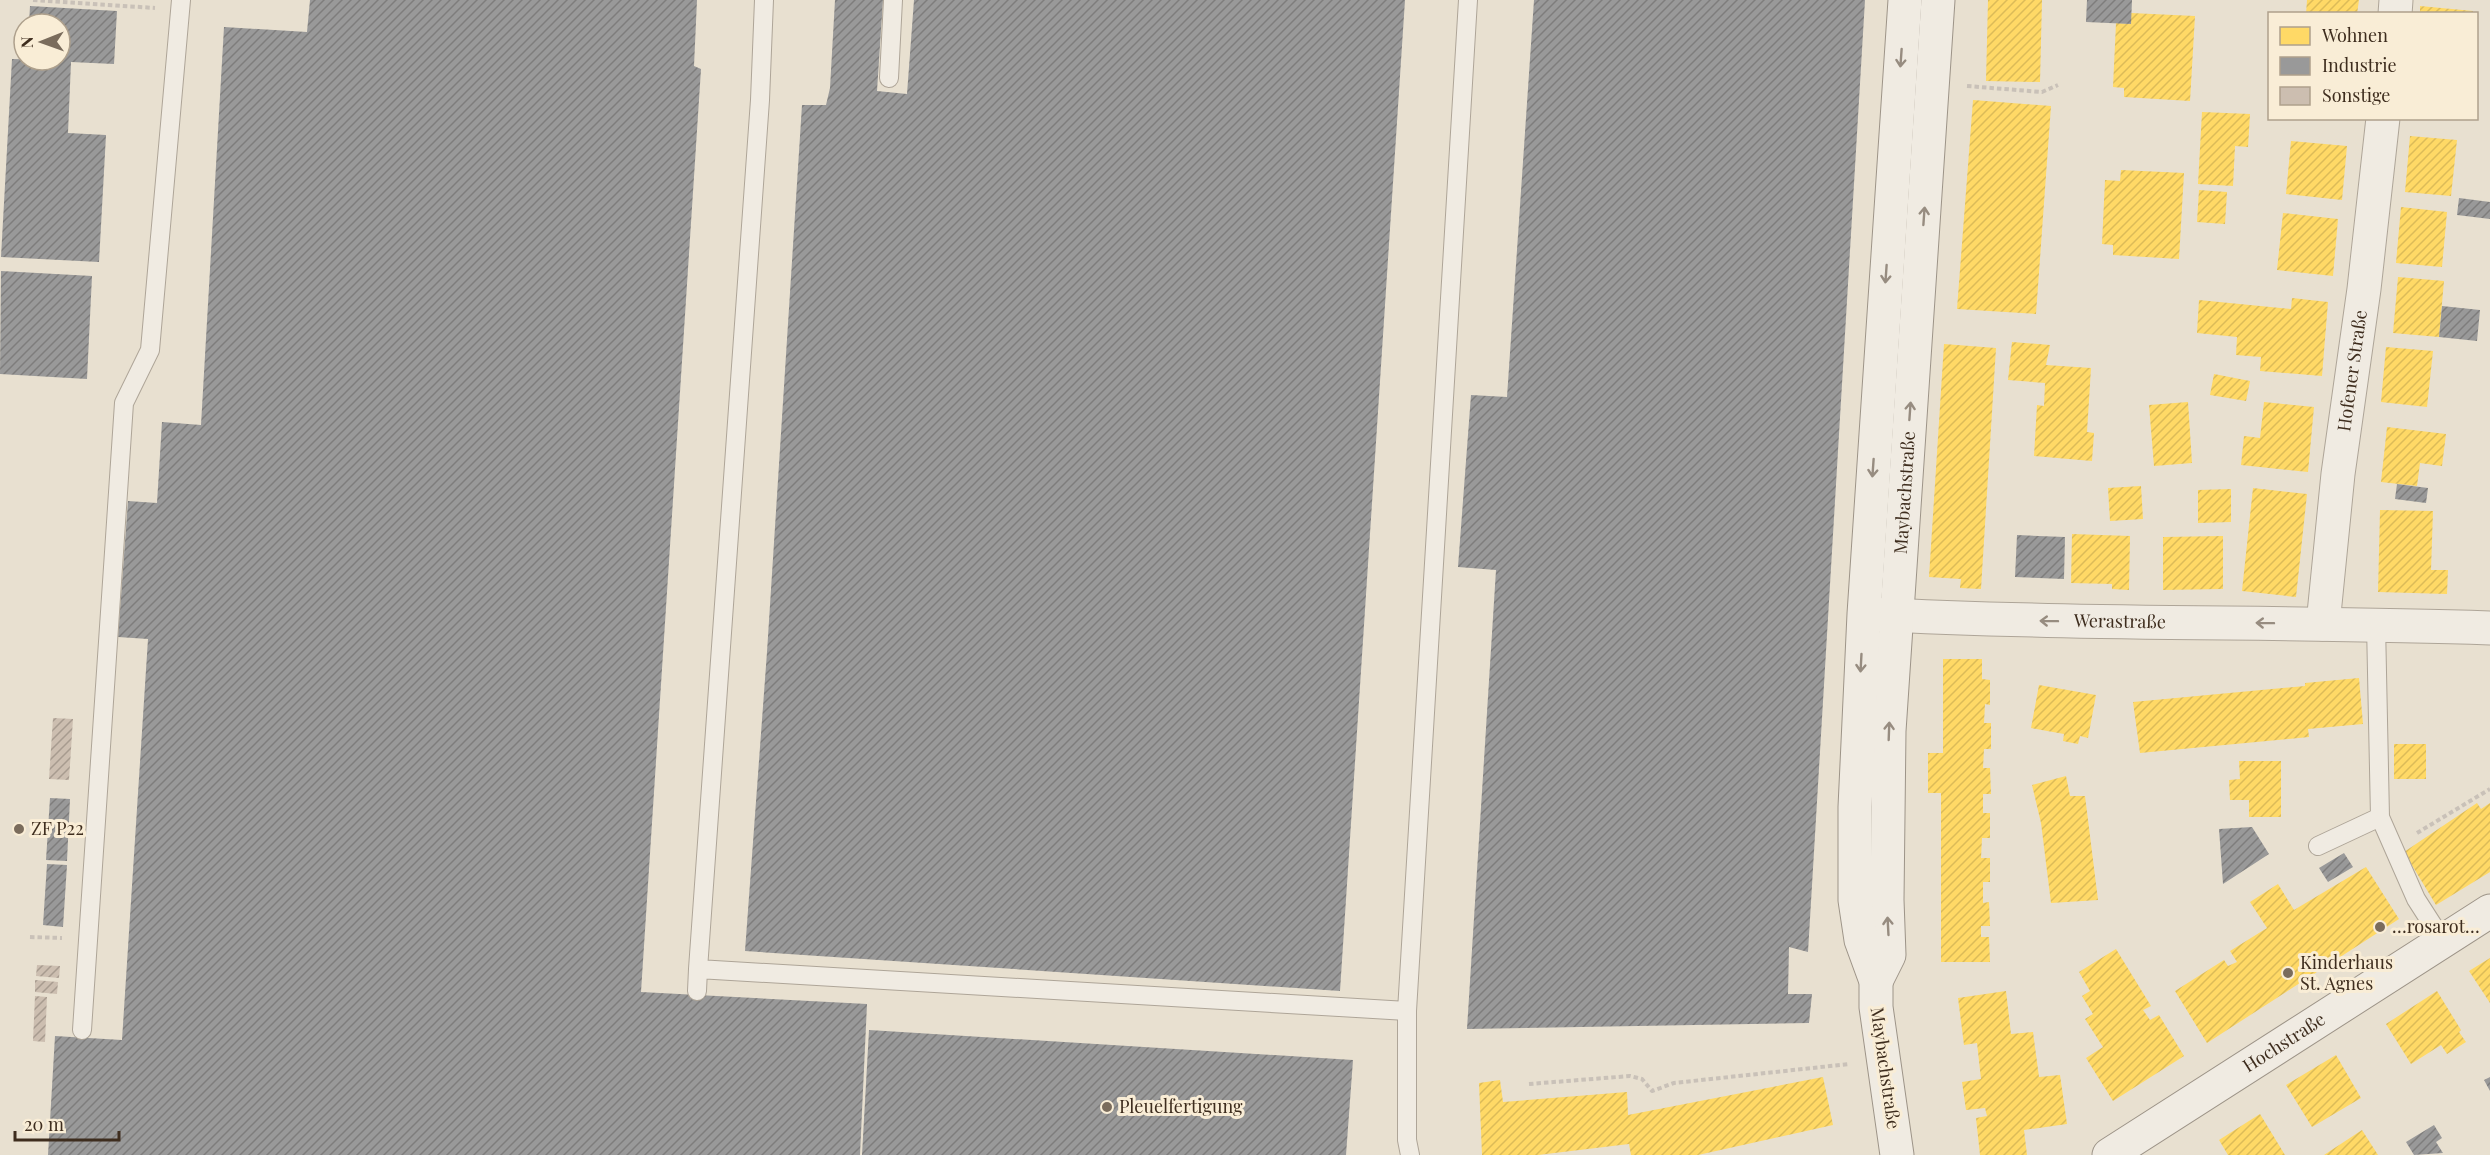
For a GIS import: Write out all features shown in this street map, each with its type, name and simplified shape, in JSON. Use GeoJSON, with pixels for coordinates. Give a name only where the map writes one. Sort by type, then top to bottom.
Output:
{"type":"FeatureCollection","features":[{"type":"Feature","properties":{"kind":"main road"},"geometry":{"type":"LineString","coordinates":[[1904,5],[1938,6]]}},
{"type":"Feature","properties":{"kind":"main road","name":"Maybachstraße"},"geometry":{"type":"LineString","coordinates":[[1897,1155],[1876,1007],[1876,981],[1861,939],[1855,900],[1855,807],[1864,614],[1904,5]]}},
{"type":"Feature","properties":{"kind":"main road","name":"Maybachstraße"},"geometry":{"type":"LineString","coordinates":[[1876,981],[1889,955],[1887,900],[1889,731],[1938,6]]}},
{"type":"Feature","properties":{"kind":"main road","name":"Hofener Straße"},"geometry":{"type":"LineString","coordinates":[[2323,624],[2338,474],[2364,289],[2383,120]]}},
{"type":"Feature","properties":{"kind":"main road"},"geometry":{"type":"LineString","coordinates":[[1883,325],[1916,327]]}},
{"type":"Feature","properties":{"kind":"main road","name":"Werastraße"},"geometry":{"type":"LineString","coordinates":[[1864,614],[2026,620],[2376,624],[2490,628]]}},
{"type":"Feature","properties":{"kind":"main road","name":"Hochstraße"},"geometry":{"type":"LineString","coordinates":[[2109,1155],[2490,910]]}},
{"type":"Feature","properties":{"kind":"lane"},"geometry":{"type":"LineString","coordinates":[[82,1030],[124,403],[150,350],[181,0]]}},
{"type":"Feature","properties":{"kind":"lane"},"geometry":{"type":"LineString","coordinates":[[697,991],[759,112],[764,0]]}},
{"type":"Feature","properties":{"kind":"lane"},"geometry":{"type":"LineString","coordinates":[[889,78],[893,0]]}},
{"type":"Feature","properties":{"kind":"lane"},"geometry":{"type":"LineString","coordinates":[[1410,1155],[1407,1140],[1407,1011],[1468,0]]}},
{"type":"Feature","properties":{"kind":"lane"},"geometry":{"type":"LineString","coordinates":[[2376,624],[2380,816],[2416,899],[2443,941]]}},
{"type":"Feature","properties":{"kind":"lane"},"geometry":{"type":"LineString","coordinates":[[2318,846],[2380,816]]}},
{"type":"Feature","properties":{"kind":"lane"},"geometry":{"type":"LineString","coordinates":[[698,969],[1407,1011]]}},
{"type":"Feature","properties":{"kind":"path"},"geometry":{"type":"LineString","coordinates":[[33,0],[161,8]]}},
{"type":"Feature","properties":{"kind":"path"},"geometry":{"type":"LineString","coordinates":[[1961,86],[2042,92],[2058,85]]}},
{"type":"Feature","properties":{"kind":"path"},"geometry":{"type":"LineString","coordinates":[[2393,847],[2490,789]]}},
{"type":"Feature","properties":{"kind":"path"},"geometry":{"type":"LineString","coordinates":[[30,937],[70,939]]}},
{"type":"Feature","properties":{"kind":"path"},"geometry":{"type":"LineString","coordinates":[[1529,1084],[1630,1076],[1642,1079],[1652,1091],[1674,1083],[1850,1064]]}},
{"type":"Feature","properties":{"kind":"building: Wohnen"},"geometry":{"type":"Polygon","coordinates":[[[1988,0],[2042,0],[2040,82],[1986,81],[1988,0]]]}},
{"type":"Feature","properties":{"kind":"building: Wohnen"},"geometry":{"type":"Polygon","coordinates":[[[2307,0],[2359,0],[2357,12],[2306,12],[2307,0]]]}},
{"type":"Feature","properties":{"kind":"building: Wohnen"},"geometry":{"type":"Polygon","coordinates":[[[2420,6],[2473,11],[2473,12],[2420,12],[2420,6]]]}},
{"type":"Feature","properties":{"kind":"building: Wohnen"},"geometry":{"type":"Polygon","coordinates":[[[2131,13],[2195,16],[2190,101],[2124,97],[2124,88],[2113,87],[2116,23],[2131,24],[2131,13]]]}},
{"type":"Feature","properties":{"kind":"building: Wohnen"},"geometry":{"type":"Polygon","coordinates":[[[1973,100],[2051,106],[2036,314],[1957,309],[1973,100]]]}},
{"type":"Feature","properties":{"kind":"building: Wohnen"},"geometry":{"type":"Polygon","coordinates":[[[2202,112],[2250,114],[2248,147],[2235,146],[2233,186],[2198,184],[2202,112]]]}},
{"type":"Feature","properties":{"kind":"building: Wohnen"},"geometry":{"type":"Polygon","coordinates":[[[2410,136],[2457,140],[2451,196],[2405,192],[2410,136]]]}},
{"type":"Feature","properties":{"kind":"building: Wohnen"},"geometry":{"type":"Polygon","coordinates":[[[2291,141],[2347,146],[2342,200],[2286,194],[2291,141]]]}},
{"type":"Feature","properties":{"kind":"building: Wohnen"},"geometry":{"type":"Polygon","coordinates":[[[2121,170],[2184,173],[2179,259],[2113,255],[2113,245],[2102,244],[2105,180],[2120,181],[2121,170]]]}},
{"type":"Feature","properties":{"kind":"building: Wohnen"},"geometry":{"type":"Polygon","coordinates":[[[2199,190],[2227,192],[2225,224],[2197,222],[2199,190]]]}},
{"type":"Feature","properties":{"kind":"building: Wohnen"},"geometry":{"type":"Polygon","coordinates":[[[2401,207],[2447,212],[2442,267],[2396,263],[2401,207]]]}},
{"type":"Feature","properties":{"kind":"building: Wohnen"},"geometry":{"type":"Polygon","coordinates":[[[2283,213],[2338,219],[2333,276],[2277,270],[2283,213]]]}},
{"type":"Feature","properties":{"kind":"building: Wohnen"},"geometry":{"type":"Polygon","coordinates":[[[2398,277],[2444,281],[2439,337],[2393,333],[2398,277]]]}},
{"type":"Feature","properties":{"kind":"building: Wohnen"},"geometry":{"type":"Polygon","coordinates":[[[2292,298],[2328,302],[2322,376],[2260,371],[2261,357],[2236,355],[2237,337],[2197,333],[2199,300],[2291,309],[2292,298]]]}},
{"type":"Feature","properties":{"kind":"building: Wohnen"},"geometry":{"type":"Polygon","coordinates":[[[2012,342],[2050,345],[2046,365],[2091,368],[2087,432],[2094,433],[2092,461],[2034,456],[2037,405],[2044,406],[2045,383],[2008,380],[2012,342]]]}},
{"type":"Feature","properties":{"kind":"building: Wohnen"},"geometry":{"type":"Polygon","coordinates":[[[1944,344],[1996,348],[1981,589],[1960,588],[1961,579],[1929,577],[1944,344]]]}},
{"type":"Feature","properties":{"kind":"building: Wohnen"},"geometry":{"type":"Polygon","coordinates":[[[2386,347],[2433,351],[2427,407],[2381,402],[2386,347]]]}},
{"type":"Feature","properties":{"kind":"building: Wohnen"},"geometry":{"type":"Polygon","coordinates":[[[2214,374],[2250,381],[2246,401],[2210,395],[2214,374]]]}},
{"type":"Feature","properties":{"kind":"building: Wohnen"},"geometry":{"type":"Polygon","coordinates":[[[2188,402],[2192,463],[2154,466],[2149,405],[2188,402]]]}},
{"type":"Feature","properties":{"kind":"building: Wohnen"},"geometry":{"type":"Polygon","coordinates":[[[2264,402],[2314,407],[2308,472],[2241,465],[2244,436],[2260,438],[2264,402]]]}},
{"type":"Feature","properties":{"kind":"building: Wohnen"},"geometry":{"type":"Polygon","coordinates":[[[2387,427],[2446,434],[2442,466],[2420,463],[2417,486],[2381,482],[2387,427]]]}},
{"type":"Feature","properties":{"kind":"building: Wohnen"},"geometry":{"type":"Polygon","coordinates":[[[2141,486],[2143,519],[2110,521],[2108,488],[2141,486]]]}},
{"type":"Feature","properties":{"kind":"building: Wohnen"},"geometry":{"type":"Polygon","coordinates":[[[2253,488],[2307,494],[2296,597],[2242,591],[2253,488]]]}},
{"type":"Feature","properties":{"kind":"building: Wohnen"},"geometry":{"type":"Polygon","coordinates":[[[2231,489],[2231,522],[2198,523],[2198,490],[2231,489]]]}},
{"type":"Feature","properties":{"kind":"building: Wohnen"},"geometry":{"type":"Polygon","coordinates":[[[2380,510],[2433,511],[2431,570],[2448,570],[2447,594],[2378,592],[2380,510]]]}},
{"type":"Feature","properties":{"kind":"building: Wohnen"},"geometry":{"type":"Polygon","coordinates":[[[2072,534],[2130,536],[2129,590],[2112,589],[2112,584],[2071,583],[2072,534]]]}},
{"type":"Feature","properties":{"kind":"building: Wohnen"},"geometry":{"type":"Polygon","coordinates":[[[2223,536],[2223,589],[2163,590],[2163,537],[2223,536]]]}},
{"type":"Feature","properties":{"kind":"building: Wohnen"},"geometry":{"type":"Polygon","coordinates":[[[1943,659],[1982,659],[1982,679],[1990,680],[1990,705],[1985,704],[1984,723],[1991,723],[1991,749],[1984,749],[1983,768],[1990,768],[1991,794],[1983,794],[1983,813],[1990,813],[1990,838],[1982,838],[1981,858],[1990,858],[1990,882],[1983,882],[1983,903],[1989,902],[1990,926],[1981,926],[1981,937],[1989,937],[1990,962],[1941,962],[1941,793],[1928,793],[1928,753],[1943,753],[1943,659]]]}},
{"type":"Feature","properties":{"kind":"building: Wohnen"},"geometry":{"type":"Polygon","coordinates":[[[2359,678],[2363,724],[2308,729],[2309,737],[2140,753],[2133,702],[2305,686],[2305,683],[2359,678]]]}},
{"type":"Feature","properties":{"kind":"building: Wohnen"},"geometry":{"type":"Polygon","coordinates":[[[2039,685],[2096,695],[2088,738],[2080,736],[2078,744],[2063,741],[2064,734],[2031,728],[2039,685]]]}},
{"type":"Feature","properties":{"kind":"building: Wohnen"},"geometry":{"type":"Polygon","coordinates":[[[2394,744],[2426,744],[2426,779],[2394,779],[2394,744]]]}},
{"type":"Feature","properties":{"kind":"building: Wohnen"},"geometry":{"type":"Polygon","coordinates":[[[2239,761],[2281,761],[2281,817],[2249,817],[2249,800],[2230,800],[2229,780],[2240,779],[2239,761]]]}},
{"type":"Feature","properties":{"kind":"building: Wohnen"},"geometry":{"type":"Polygon","coordinates":[[[2066,776],[2070,796],[2085,796],[2098,900],[2051,903],[2041,823],[2032,785],[2066,776]]]}},
{"type":"Feature","properties":{"kind":"building: Wohnen"},"geometry":{"type":"Polygon","coordinates":[[[2477,803],[2481,809],[2490,803],[2490,872],[2436,905],[2404,852],[2477,803]]]}},
{"type":"Feature","properties":{"kind":"building: Wohnen"},"geometry":{"type":"Polygon","coordinates":[[[2366,867],[2399,919],[2207,1043],[2175,991],[2224,960],[2228,966],[2237,962],[2230,951],[2267,928],[2250,902],[2278,884],[2294,910],[2366,867]]]}},
{"type":"Feature","properties":{"kind":"building: Wohnen"},"geometry":{"type":"Polygon","coordinates":[[[2116,949],[2151,1006],[2143,1010],[2150,1020],[2159,1015],[2184,1056],[2113,1101],[2086,1058],[2103,1047],[2085,1019],[2093,1014],[2082,996],[2090,991],[2079,972],[2116,949]]]}},
{"type":"Feature","properties":{"kind":"building: Wohnen"},"geometry":{"type":"Polygon","coordinates":[[[2490,958],[2490,1003],[2469,971],[2490,958]]]}},
{"type":"Feature","properties":{"kind":"building: Wohnen"},"geometry":{"type":"Polygon","coordinates":[[[2006,991],[2011,1034],[2033,1032],[2039,1077],[2060,1075],[2067,1124],[2024,1130],[2027,1155],[1980,1155],[1976,1118],[1987,1116],[1985,1108],[1966,1110],[1962,1082],[1981,1079],[1977,1043],[1964,1045],[1958,998],[2006,991]]]}},
{"type":"Feature","properties":{"kind":"building: Wohnen"},"geometry":{"type":"Polygon","coordinates":[[[2437,991],[2466,1042],[2447,1054],[2441,1045],[2411,1064],[2386,1024],[2437,991]]]}},
{"type":"Feature","properties":{"kind":"building: Wohnen"},"geometry":{"type":"Polygon","coordinates":[[[2336,1055],[2361,1098],[2312,1127],[2286,1085],[2336,1055]]]}},
{"type":"Feature","properties":{"kind":"building: Wohnen"},"geometry":{"type":"Polygon","coordinates":[[[1823,1077],[1833,1125],[1698,1155],[1631,1155],[1629,1144],[1538,1155],[1482,1155],[1479,1083],[1500,1080],[1503,1102],[1627,1092],[1628,1115],[1823,1077]]]}},
{"type":"Feature","properties":{"kind":"building: Wohnen"},"geometry":{"type":"Polygon","coordinates":[[[2260,1114],[2285,1155],[2228,1155],[2219,1140],[2260,1114]]]}},
{"type":"Feature","properties":{"kind":"building: Wohnen"},"geometry":{"type":"Polygon","coordinates":[[[2362,1130],[2378,1155],[2324,1155],[2362,1130]]]}},
{"type":"Feature","properties":{"kind":"building: Industrie"},"geometry":{"type":"Polygon","coordinates":[[[310,0],[697,0],[694,66],[701,69],[641,992],[867,1004],[860,1155],[48,1155],[55,1036],[122,1040],[148,639],[118,637],[128,501],[157,503],[162,422],[201,425],[224,27],[307,32],[310,0]]]}},
{"type":"Feature","properties":{"kind":"building: Industrie"},"geometry":{"type":"Polygon","coordinates":[[[835,0],[883,0],[877,91],[907,94],[914,0],[1405,0],[1340,991],[745,951],[767,652],[802,105],[826,105],[830,88],[835,0]]]}},
{"type":"Feature","properties":{"kind":"building: Industrie"},"geometry":{"type":"Polygon","coordinates":[[[1534,0],[1865,0],[1808,952],[1789,947],[1788,994],[1812,994],[1809,1023],[1467,1029],[1496,570],[1458,567],[1471,395],[1507,397],[1534,0]]]}},
{"type":"Feature","properties":{"kind":"building: Industrie"},"geometry":{"type":"Polygon","coordinates":[[[2087,0],[2132,0],[2131,24],[2086,22],[2087,0]]]}},
{"type":"Feature","properties":{"kind":"building: Industrie"},"geometry":{"type":"Polygon","coordinates":[[[30,6],[117,11],[114,64],[72,62],[72,12],[30,12],[30,6]]]}},
{"type":"Feature","properties":{"kind":"building: Industrie"},"geometry":{"type":"Polygon","coordinates":[[[12,59],[12,72],[71,72],[68,133],[106,135],[99,262],[1,257],[12,59]]]}},
{"type":"Feature","properties":{"kind":"building: Industrie"},"geometry":{"type":"Polygon","coordinates":[[[2459,198],[2490,202],[2490,219],[2457,215],[2459,198]]]}},
{"type":"Feature","properties":{"kind":"building: Industrie"},"geometry":{"type":"Polygon","coordinates":[[[1,271],[92,276],[87,379],[0,374],[1,271]]]}},
{"type":"Feature","properties":{"kind":"building: Industrie"},"geometry":{"type":"Polygon","coordinates":[[[2442,306],[2480,310],[2477,341],[2439,337],[2442,306]]]}},
{"type":"Feature","properties":{"kind":"building: Industrie"},"geometry":{"type":"Polygon","coordinates":[[[2397,484],[2428,488],[2426,503],[2395,499],[2397,484]]]}},
{"type":"Feature","properties":{"kind":"building: Industrie"},"geometry":{"type":"Polygon","coordinates":[[[2017,535],[2065,537],[2064,579],[2015,577],[2017,535]]]}},
{"type":"Feature","properties":{"kind":"building: Industrie"},"geometry":{"type":"Polygon","coordinates":[[[50,798],[70,799],[67,861],[46,860],[50,798]]]}},
{"type":"Feature","properties":{"kind":"building: Industrie"},"geometry":{"type":"Polygon","coordinates":[[[2252,827],[2269,854],[2223,884],[2219,829],[2252,827]]]}},
{"type":"Feature","properties":{"kind":"building: Industrie"},"geometry":{"type":"Polygon","coordinates":[[[2344,853],[2353,867],[2328,882],[2319,868],[2344,853]]]}},
{"type":"Feature","properties":{"kind":"building: Industrie"},"geometry":{"type":"Polygon","coordinates":[[[47,864],[67,865],[63,927],[43,925],[47,864]]]}},
{"type":"Feature","properties":{"kind":"building: Industrie","name":"Pleuelfertigung"},"geometry":{"type":"Polygon","coordinates":[[[869,1030],[1353,1060],[1346,1155],[862,1155],[869,1030]]]}},
{"type":"Feature","properties":{"kind":"building: Industrie"},"geometry":{"type":"Polygon","coordinates":[[[2490,1077],[2490,1091],[2484,1080],[2490,1077]]]}},
{"type":"Feature","properties":{"kind":"building: Industrie"},"geometry":{"type":"Polygon","coordinates":[[[2434,1125],[2442,1138],[2436,1142],[2443,1153],[2414,1155],[2406,1142],[2434,1125]]]}},
{"type":"Feature","properties":{"kind":"building: Sonstige"},"geometry":{"type":"Polygon","coordinates":[[[53,718],[73,719],[69,780],[49,779],[53,718]]]}},
{"type":"Feature","properties":{"kind":"building: Sonstige"},"geometry":{"type":"Polygon","coordinates":[[[37,965],[60,966],[59,978],[36,976],[37,965]]]}},
{"type":"Feature","properties":{"kind":"building: Sonstige"},"geometry":{"type":"Polygon","coordinates":[[[35,980],[58,982],[57,994],[35,992],[35,980]]]}},
{"type":"Feature","properties":{"kind":"building: Sonstige"},"geometry":{"type":"Polygon","coordinates":[[[35,996],[47,997],[45,1042],[33,1041],[35,996]]]}},
{"type":"Feature","properties":{"kind":"place","name":"ZF P22"},"geometry":{"type":"Point","coordinates":[19,829]}},
{"type":"Feature","properties":{"kind":"place","name":"…rosarot…"},"geometry":{"type":"Point","coordinates":[2380,927]}},
{"type":"Feature","properties":{"kind":"place","name":"Kinderhaus St. Agnes"},"geometry":{"type":"Point","coordinates":[2288,973]}},
{"type":"Feature","properties":{"kind":"place","name":"Pleuelfertigung"},"geometry":{"type":"Point","coordinates":[1107,1107]}}]}
